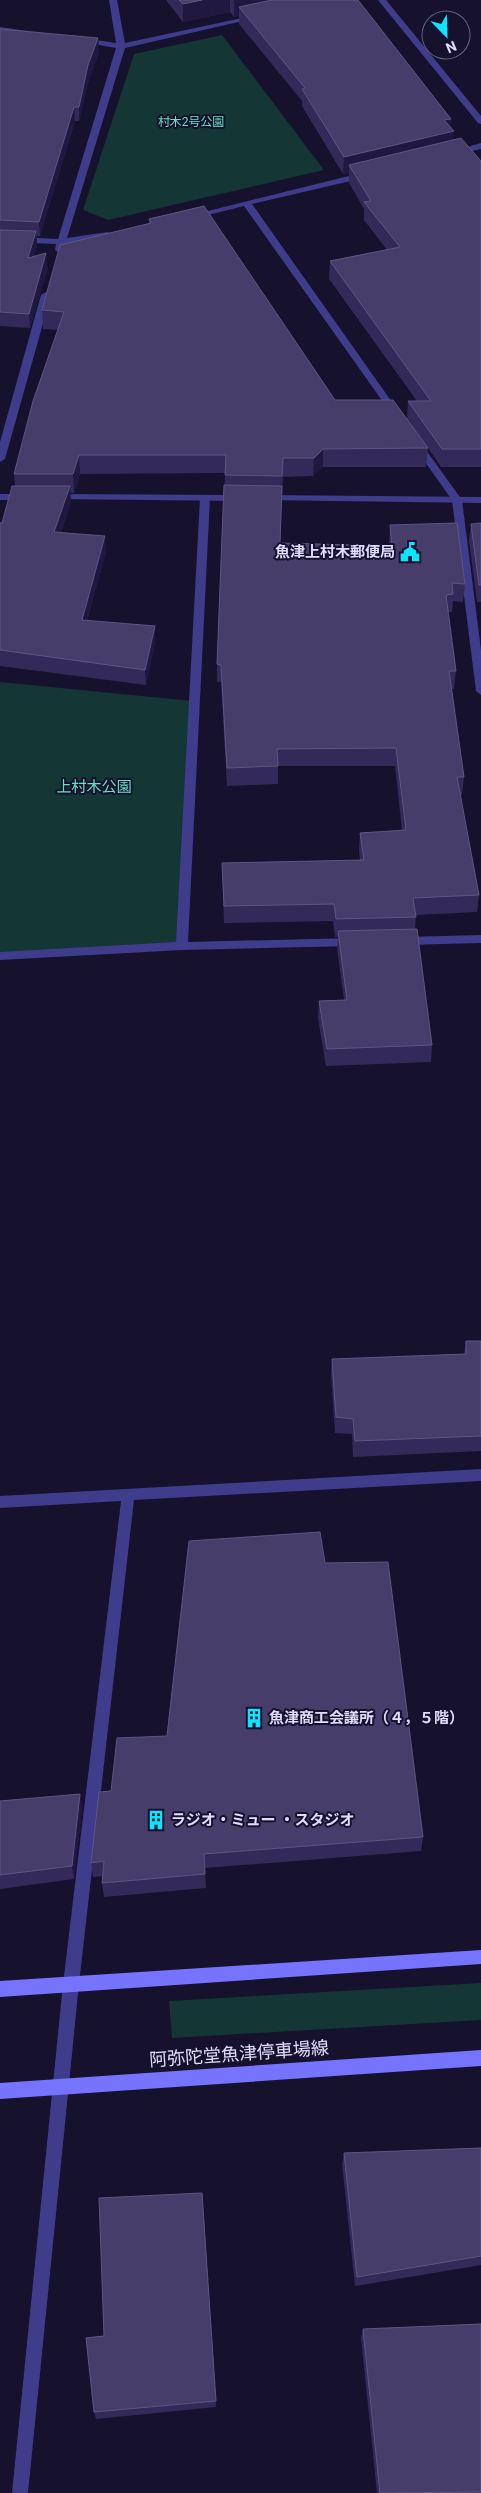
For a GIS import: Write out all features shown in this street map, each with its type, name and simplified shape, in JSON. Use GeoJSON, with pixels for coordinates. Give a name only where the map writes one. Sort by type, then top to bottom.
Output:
{"type":"FeatureCollection","features":[{"type":"Feature","properties":{"kind":"main road"},"geometry":{"type":"LineString","coordinates":[[0,1989],[481,1956]]}},
{"type":"Feature","properties":{"kind":"main road","name":"阿弥陀堂魚津停車場線"},"geometry":{"type":"LineString","coordinates":[[0,2091],[481,2058]]}},
{"type":"Feature","properties":{"kind":"street"},"geometry":{"type":"LineString","coordinates":[[56,261],[121,46],[112,0]]}},
{"type":"Feature","properties":{"kind":"street"},"geometry":{"type":"LineString","coordinates":[[382,0],[481,121]]}},
{"type":"Feature","properties":{"kind":"street"},"geometry":{"type":"LineString","coordinates":[[75,40],[121,46],[267,14]]}},
{"type":"Feature","properties":{"kind":"street"},"geometry":{"type":"LineString","coordinates":[[0,29],[37,34]]}},
{"type":"Feature","properties":{"kind":"street"},"geometry":{"type":"LineString","coordinates":[[448,154],[481,146]]}},
{"type":"Feature","properties":{"kind":"street"},"geometry":{"type":"LineString","coordinates":[[179,219],[370,174]]}},
{"type":"Feature","properties":{"kind":"street"},"geometry":{"type":"LineString","coordinates":[[247,204],[400,420]]}},
{"type":"Feature","properties":{"kind":"street"},"geometry":{"type":"LineString","coordinates":[[0,239],[61,242],[121,233]]}},
{"type":"Feature","properties":{"kind":"street"},"geometry":{"type":"LineString","coordinates":[[0,459],[48,289]]}},
{"type":"Feature","properties":{"kind":"street"},"geometry":{"type":"LineString","coordinates":[[411,436],[457,500],[481,691]]}},
{"type":"Feature","properties":{"kind":"street"},"geometry":{"type":"LineString","coordinates":[[0,497],[481,500]]}},
{"type":"Feature","properties":{"kind":"street"},"geometry":{"type":"LineString","coordinates":[[182,946],[205,498]]}},
{"type":"Feature","properties":{"kind":"street"},"geometry":{"type":"LineString","coordinates":[[391,941],[481,939]]}},
{"type":"Feature","properties":{"kind":"street"},"geometry":{"type":"LineString","coordinates":[[0,956],[182,946],[361,942]]}},
{"type":"Feature","properties":{"kind":"street"},"geometry":{"type":"LineString","coordinates":[[0,1502],[481,1475]]}},
{"type":"Feature","properties":{"kind":"street"},"geometry":{"type":"LineString","coordinates":[[20,2493],[71,1984],[128,1495]]}},
{"type":"Feature","properties":{"kind":"green space","name":"村木2号公園"},"geometry":{"type":"Polygon","coordinates":[[[222,35],[324,170],[108,220],[83,210],[134,54],[222,35]]]}},
{"type":"Feature","properties":{"kind":"green space","name":"上村木公園"},"geometry":{"type":"Polygon","coordinates":[[[0,682],[193,701],[182,946],[0,956],[0,682]]]}},
{"type":"Feature","properties":{"kind":"green space"},"geometry":{"type":"Polygon","coordinates":[[[481,1983],[481,2020],[172,2038],[169,2001],[481,1983]]]}},
{"type":"Feature","properties":{"kind":"building"},"geometry":{"type":"Polygon","coordinates":[[[179,0],[202,0],[183,4],[179,0]]]}},
{"type":"Feature","properties":{"kind":"building"},"geometry":{"type":"Polygon","coordinates":[[[272,0],[358,0],[451,119],[444,120],[454,131],[344,157],[302,89],[305,88],[239,7],[272,0]]]}},
{"type":"Feature","properties":{"kind":"building"},"geometry":{"type":"Polygon","coordinates":[[[0,29],[98,38],[88,65],[79,107],[74,107],[39,222],[0,220],[0,29]]]}},
{"type":"Feature","properties":{"kind":"building"},"geometry":{"type":"Polygon","coordinates":[[[461,138],[481,161],[481,449],[442,449],[408,401],[431,401],[330,261],[400,247],[364,202],[371,201],[349,165],[461,138]]]}},
{"type":"Feature","properties":{"kind":"building"},"geometry":{"type":"Polygon","coordinates":[[[204,206],[335,400],[393,400],[428,448],[323,449],[314,458],[283,458],[282,476],[225,475],[226,455],[79,455],[73,474],[14,474],[33,401],[64,312],[42,310],[60,245],[151,223],[149,219],[204,206]]]}},
{"type":"Feature","properties":{"kind":"building"},"geometry":{"type":"Polygon","coordinates":[[[0,230],[36,231],[28,258],[46,253],[29,314],[0,312],[0,230]]]}},
{"type":"Feature","properties":{"kind":"building"},"geometry":{"type":"Polygon","coordinates":[[[224,485],[282,486],[280,543],[392,546],[390,525],[457,523],[465,584],[452,583],[453,594],[446,595],[456,671],[449,671],[464,777],[457,777],[479,895],[413,898],[416,917],[336,919],[334,904],[224,906],[222,863],[364,860],[360,833],[406,830],[396,748],[277,749],[278,766],[227,768],[221,665],[217,664],[224,485]]]}},
{"type":"Feature","properties":{"kind":"building"},"geometry":{"type":"Polygon","coordinates":[[[12,486],[70,486],[54,532],[105,536],[82,620],[155,626],[145,670],[0,650],[0,523],[2,523],[12,486]]]}},
{"type":"Feature","properties":{"kind":"building"},"geometry":{"type":"Polygon","coordinates":[[[481,523],[481,585],[479,585],[471,524],[481,523]]]}},
{"type":"Feature","properties":{"kind":"building"},"geometry":{"type":"Polygon","coordinates":[[[417,929],[432,1045],[327,1049],[319,1001],[347,1000],[338,931],[417,929]]]}},
{"type":"Feature","properties":{"kind":"building"},"geometry":{"type":"Polygon","coordinates":[[[466,1341],[481,1341],[481,1436],[355,1441],[353,1419],[336,1417],[332,1359],[466,1354],[466,1341]]]}},
{"type":"Feature","properties":{"kind":"building","name":"魚津商工会議所（４，５階）"},"geometry":{"type":"Polygon","coordinates":[[[320,1532],[325,1563],[388,1562],[423,1837],[204,1854],[205,1874],[102,1883],[104,1861],[91,1863],[99,1792],[111,1791],[117,1738],[167,1736],[189,1541],[320,1532]]]}},
{"type":"Feature","properties":{"kind":"building"},"geometry":{"type":"Polygon","coordinates":[[[80,1794],[72,1866],[0,1875],[0,1801],[80,1794]]]}},
{"type":"Feature","properties":{"kind":"building"},"geometry":{"type":"Polygon","coordinates":[[[481,2148],[481,2256],[357,2277],[344,2153],[481,2148]]]}},
{"type":"Feature","properties":{"kind":"building"},"geometry":{"type":"Polygon","coordinates":[[[202,2193],[216,2401],[94,2412],[86,2338],[104,2336],[99,2198],[202,2193]]]}},
{"type":"Feature","properties":{"kind":"building"},"geometry":{"type":"Polygon","coordinates":[[[481,2324],[481,2492],[380,2493],[363,2329],[481,2324]]]}},
{"type":"Feature","properties":{"kind":"place","name":"魚津上村木郵便局"},"geometry":{"type":"Point","coordinates":[410,552]}},
{"type":"Feature","properties":{"kind":"place","name":"魚津商工会議所（４，５階）"},"geometry":{"type":"Point","coordinates":[254,1718]}},
{"type":"Feature","properties":{"kind":"place","name":"ラジオ・ミュー ・スタジオ"},"geometry":{"type":"Point","coordinates":[156,1820]}}]}
